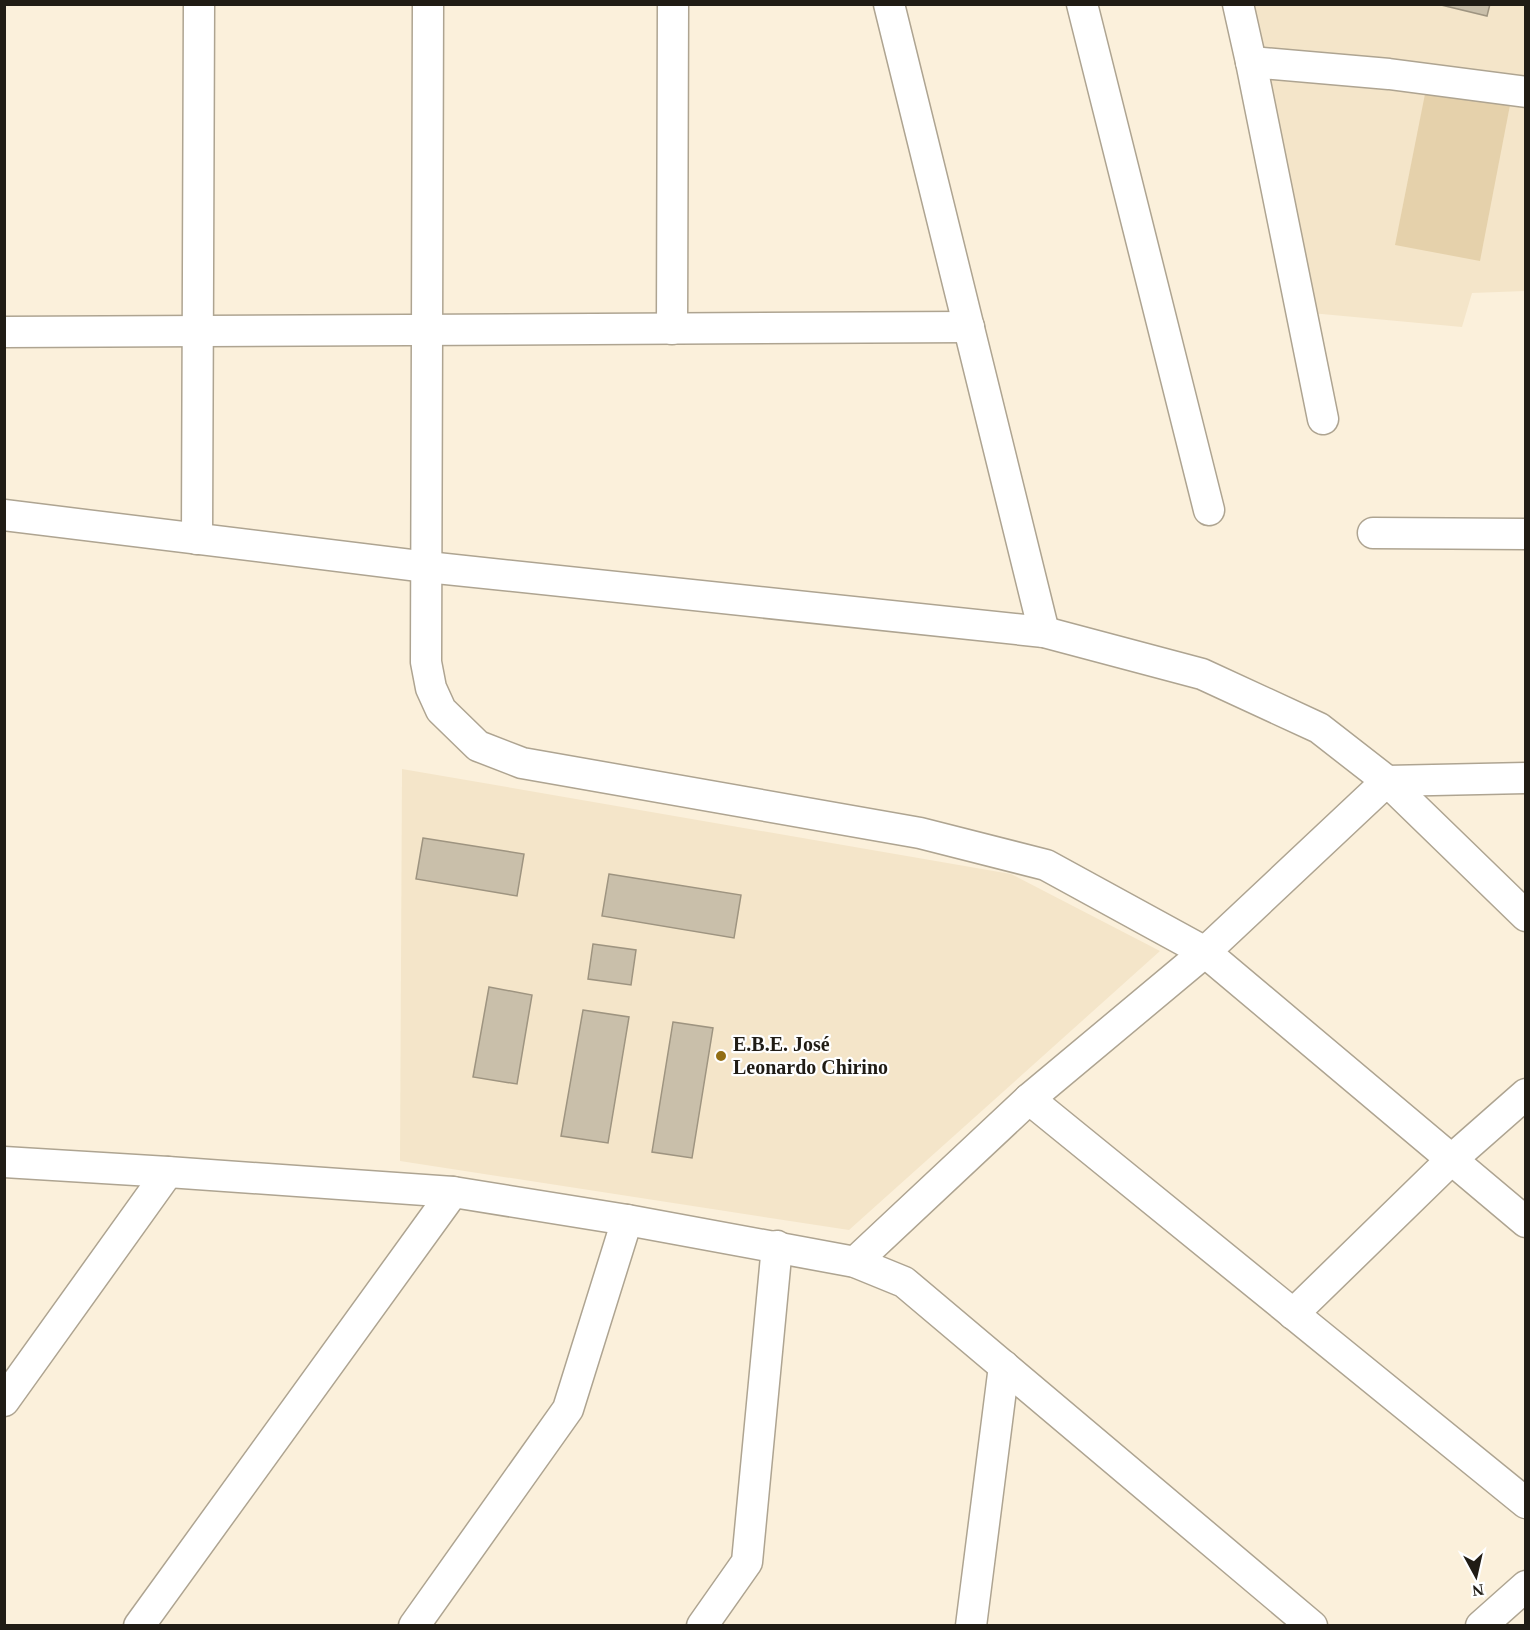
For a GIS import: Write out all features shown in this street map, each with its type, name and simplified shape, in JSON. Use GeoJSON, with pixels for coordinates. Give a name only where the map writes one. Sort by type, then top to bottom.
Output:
{"type":"FeatureCollection","features":[{"type":"Feature","properties":{"kind":"street"},"geometry":{"type":"LineString","coordinates":[[197,539],[199,4]]}},
{"type":"Feature","properties":{"kind":"street"},"geometry":{"type":"LineString","coordinates":[[428,4],[426,662],[431,688],[441,710],[478,746],[522,763],[920,833],[1046,865],[1205,952],[1526,1222]]}},
{"type":"Feature","properties":{"kind":"street"},"geometry":{"type":"LineString","coordinates":[[672,329],[673,4]]}},
{"type":"Feature","properties":{"kind":"street"},"geometry":{"type":"LineString","coordinates":[[889,4],[1044,632]]}},
{"type":"Feature","properties":{"kind":"street"},"geometry":{"type":"LineString","coordinates":[[1082,4],[1209,510]]}},
{"type":"Feature","properties":{"kind":"street"},"geometry":{"type":"LineString","coordinates":[[1238,4],[1323,419]]}},
{"type":"Feature","properties":{"kind":"street"},"geometry":{"type":"LineString","coordinates":[[1251,62],[1389,74],[1526,92]]}},
{"type":"Feature","properties":{"kind":"street"},"geometry":{"type":"LineString","coordinates":[[4,332],[969,327]]}},
{"type":"Feature","properties":{"kind":"street"},"geometry":{"type":"LineString","coordinates":[[4,514],[427,567],[1044,632],[1202,674],[1319,728],[1387,780],[1526,916]]}},
{"type":"Feature","properties":{"kind":"street"},"geometry":{"type":"LineString","coordinates":[[1373,533],[1526,534]]}},
{"type":"Feature","properties":{"kind":"street"},"geometry":{"type":"LineString","coordinates":[[855,1262],[1029,1099],[1205,952],[1387,780],[1526,778]]}},
{"type":"Feature","properties":{"kind":"street"},"geometry":{"type":"LineString","coordinates":[[1293,1314],[1451,1160],[1526,1094]]}},
{"type":"Feature","properties":{"kind":"street"},"geometry":{"type":"LineString","coordinates":[[1029,1099],[1526,1503]]}},
{"type":"Feature","properties":{"kind":"street"},"geometry":{"type":"LineString","coordinates":[[4,1162],[453,1192],[777,1246],[855,1262],[904,1282],[1312,1626]]}},
{"type":"Feature","properties":{"kind":"street"},"geometry":{"type":"LineString","coordinates":[[4,1401],[168,1172]]}},
{"type":"Feature","properties":{"kind":"street"},"geometry":{"type":"LineString","coordinates":[[139,1626],[453,1192]]}},
{"type":"Feature","properties":{"kind":"street"},"geometry":{"type":"LineString","coordinates":[[414,1626],[568,1409],[627,1220]]}},
{"type":"Feature","properties":{"kind":"street"},"geometry":{"type":"LineString","coordinates":[[702,1626],[747,1562],[777,1246]]}},
{"type":"Feature","properties":{"kind":"street"},"geometry":{"type":"LineString","coordinates":[[971,1626],[1004,1366]]}},
{"type":"Feature","properties":{"kind":"street"},"geometry":{"type":"LineString","coordinates":[[1481,1626],[1526,1586]]}},
{"type":"Feature","properties":{"kind":"shaded area"},"geometry":{"type":"Polygon","coordinates":[[[1241,5],[1525,5],[1525,291],[1472,293],[1462,327],[1311,313],[1241,5]]]}},
{"type":"Feature","properties":{"kind":"shaded area"},"geometry":{"type":"Polygon","coordinates":[[[1426,89],[1510,105],[1480,261],[1395,245],[1426,89]]]}},
{"type":"Feature","properties":{"kind":"shaded area","name":"E.B.E. José Leonardo Chirino"},"geometry":{"type":"Polygon","coordinates":[[[402,769],[1011,874],[1160,951],[849,1230],[400,1161],[402,769]]]}},
{"type":"Feature","properties":{"kind":"building"},"geometry":{"type":"Polygon","coordinates":[[[1437,4],[1490,4],[1487,16],[1437,4]]]}},
{"type":"Feature","properties":{"kind":"building"},"geometry":{"type":"Polygon","coordinates":[[[423,838],[524,854],[517,896],[416,879],[423,838]]]}},
{"type":"Feature","properties":{"kind":"building"},"geometry":{"type":"Polygon","coordinates":[[[609,874],[741,895],[734,938],[602,916],[609,874]]]}},
{"type":"Feature","properties":{"kind":"building"},"geometry":{"type":"Polygon","coordinates":[[[593,944],[636,950],[631,985],[588,979],[593,944]]]}},
{"type":"Feature","properties":{"kind":"building"},"geometry":{"type":"Polygon","coordinates":[[[489,987],[532,995],[517,1084],[473,1077],[489,987]]]}},
{"type":"Feature","properties":{"kind":"building"},"geometry":{"type":"Polygon","coordinates":[[[583,1010],[629,1017],[608,1143],[561,1136],[583,1010]]]}},
{"type":"Feature","properties":{"kind":"building"},"geometry":{"type":"Polygon","coordinates":[[[673,1022],[713,1028],[692,1158],[652,1152],[673,1022]]]}},
{"type":"Feature","properties":{"kind":"place","name":"E.B.E. José Leonardo Chirino"},"geometry":{"type":"Point","coordinates":[721,1056]}}]}
